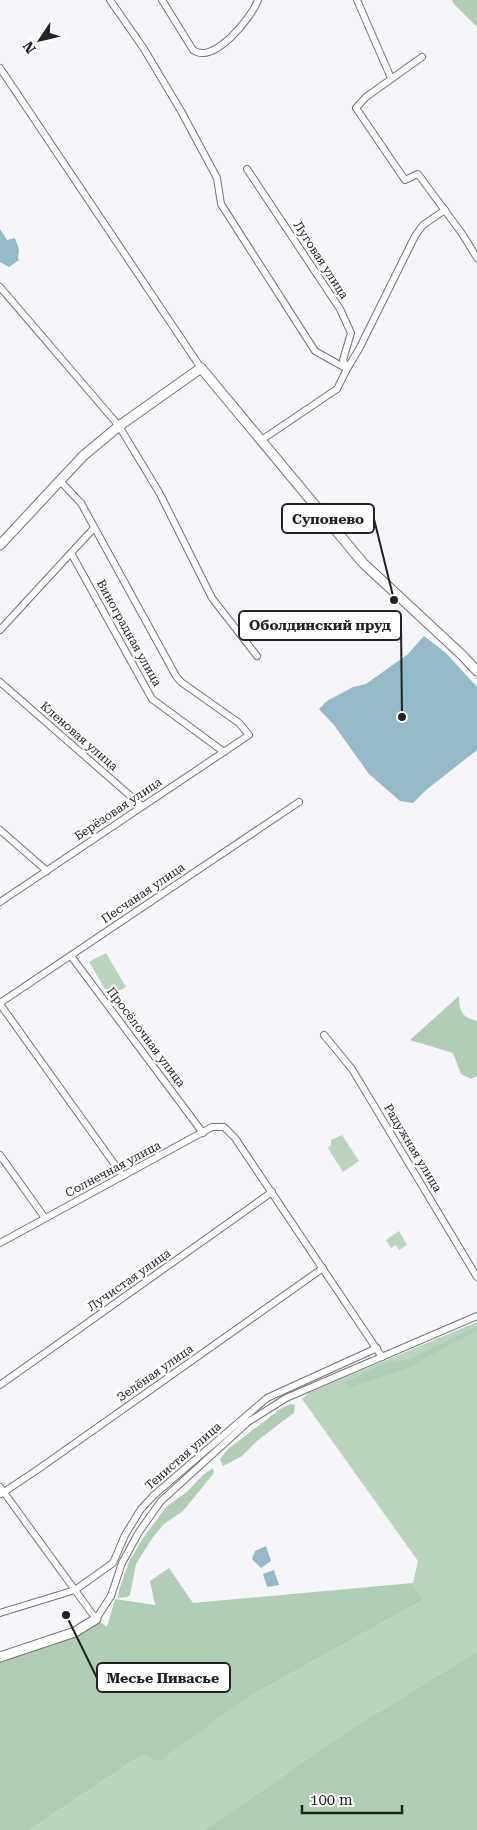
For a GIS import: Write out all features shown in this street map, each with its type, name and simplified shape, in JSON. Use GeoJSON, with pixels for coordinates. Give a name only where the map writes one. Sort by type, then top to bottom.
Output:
{"type":"FeatureCollection","features":[{"type":"Feature","properties":{"kind":"street"},"geometry":{"type":"LineString","coordinates":[[110,0],[144,49],[181,111],[217,178],[221,204],[315,351],[347,369]]}},
{"type":"Feature","properties":{"kind":"street"},"geometry":{"type":"LineString","coordinates":[[162,0],[198,54],[205,54],[222,45],[255,8],[258,0]]}},
{"type":"Feature","properties":{"kind":"street"},"geometry":{"type":"LineString","coordinates":[[357,0],[392,78]]}},
{"type":"Feature","properties":{"kind":"street"},"geometry":{"type":"LineString","coordinates":[[422,57],[366,97],[356,108],[405,180],[418,174],[477,258]]}},
{"type":"Feature","properties":{"kind":"street"},"geometry":{"type":"LineString","coordinates":[[0,68],[201,368],[363,563],[477,671]]}},
{"type":"Feature","properties":{"kind":"street","name":"Луговая улица"},"geometry":{"type":"LineString","coordinates":[[247,169],[348,325],[351,333],[343,360],[347,369]]}},
{"type":"Feature","properties":{"kind":"street"},"geometry":{"type":"LineString","coordinates":[[260,441],[337,390],[347,369],[360,349],[415,236],[423,225],[445,210]]}},
{"type":"Feature","properties":{"kind":"street"},"geometry":{"type":"LineString","coordinates":[[0,287],[119,426],[160,494],[212,598],[257,656]]}},
{"type":"Feature","properties":{"kind":"street"},"geometry":{"type":"LineString","coordinates":[[0,545],[83,456],[119,426],[201,368]]}},
{"type":"Feature","properties":{"kind":"street"},"geometry":{"type":"LineString","coordinates":[[0,630],[94,528],[80,502],[60,481]]}},
{"type":"Feature","properties":{"kind":"street","name":"Берёзовая улица"},"geometry":{"type":"LineString","coordinates":[[0,902],[248,735],[240,723],[181,682],[176,676],[94,528]]}},
{"type":"Feature","properties":{"kind":"street","name":"Виноградная улица"},"geometry":{"type":"LineString","coordinates":[[71,553],[152,699],[224,752]]}},
{"type":"Feature","properties":{"kind":"street","name":"Кленовая улица"},"geometry":{"type":"LineString","coordinates":[[0,682],[142,806]]}},
{"type":"Feature","properties":{"kind":"street","name":"Песчаная улица"},"geometry":{"type":"LineString","coordinates":[[0,1003],[299,802]]}},
{"type":"Feature","properties":{"kind":"street"},"geometry":{"type":"LineString","coordinates":[[0,830],[47,871]]}},
{"type":"Feature","properties":{"kind":"street","name":"Просёлочная улица"},"geometry":{"type":"LineString","coordinates":[[71,956],[203,1132]]}},
{"type":"Feature","properties":{"kind":"street"},"geometry":{"type":"LineString","coordinates":[[0,1003],[123,1176]]}},
{"type":"Feature","properties":{"kind":"street","name":"Радужная улица"},"geometry":{"type":"LineString","coordinates":[[324,1035],[352,1069],[477,1276]]}},
{"type":"Feature","properties":{"kind":"street","name":"Солнечная улица"},"geometry":{"type":"LineString","coordinates":[[0,1242],[212,1128],[224,1127],[235,1138],[272,1192]]}},
{"type":"Feature","properties":{"kind":"street"},"geometry":{"type":"LineString","coordinates":[[0,1155],[45,1218]]}},
{"type":"Feature","properties":{"kind":"street"},"geometry":{"type":"LineString","coordinates":[[272,1192],[382,1356]]}},
{"type":"Feature","properties":{"kind":"street","name":"Лучистая улица"},"geometry":{"type":"LineString","coordinates":[[0,1385],[272,1192]]}},
{"type":"Feature","properties":{"kind":"street","name":"Зелёная улица"},"geometry":{"type":"LineString","coordinates":[[1,1491],[37,1470],[323,1268]]}},
{"type":"Feature","properties":{"kind":"street"},"geometry":{"type":"LineString","coordinates":[[0,1657],[75,1632],[96,1619],[111,1596],[122,1563],[139,1532],[161,1501],[248,1422],[286,1398],[477,1316]]}},
{"type":"Feature","properties":{"kind":"street","name":"Тенистая улица"},"geometry":{"type":"LineString","coordinates":[[0,1613],[75,1590],[113,1563],[125,1535],[141,1509],[154,1495],[267,1398],[377,1348]]}},
{"type":"Feature","properties":{"kind":"street"},"geometry":{"type":"LineString","coordinates":[[1,1491],[96,1619]]}},
{"type":"Feature","properties":{"kind":"green space"},"geometry":{"type":"Polygon","coordinates":[[[452,0],[477,0],[477,27],[454,4],[452,0]]]}},
{"type":"Feature","properties":{"kind":"green space"},"geometry":{"type":"Polygon","coordinates":[[[106,953],[126,987],[109,996],[89,962],[106,953]]]}},
{"type":"Feature","properties":{"kind":"green space"},"geometry":{"type":"Polygon","coordinates":[[[459,996],[462,1013],[468,1018],[477,1021],[477,1076],[471,1079],[461,1074],[453,1053],[410,1040],[459,996]]]}},
{"type":"Feature","properties":{"kind":"green space"},"geometry":{"type":"Polygon","coordinates":[[[342,1135],[359,1161],[343,1172],[328,1148],[331,1145],[331,1140],[342,1135]]]}},
{"type":"Feature","properties":{"kind":"green space"},"geometry":{"type":"Polygon","coordinates":[[[399,1231],[407,1245],[399,1250],[396,1245],[391,1248],[386,1240],[399,1231]]]}},
{"type":"Feature","properties":{"kind":"green space"},"geometry":{"type":"Polygon","coordinates":[[[477,1322],[477,1651],[351,1729],[204,1830],[29,1830],[143,1754],[159,1760],[247,1698],[423,1600],[413,1583],[418,1561],[302,1399],[310,1392],[477,1322]]]}},
{"type":"Feature","properties":{"kind":"green space"},"geometry":{"type":"Polygon","coordinates":[[[477,1326],[477,1332],[455,1341],[411,1367],[352,1387],[345,1382],[385,1364],[410,1359],[477,1326]]]}},
{"type":"Feature","properties":{"kind":"green space"},"geometry":{"type":"Polygon","coordinates":[[[291,1404],[295,1405],[294,1413],[258,1440],[242,1456],[223,1466],[220,1459],[228,1449],[283,1407],[291,1404]]]}},
{"type":"Feature","properties":{"kind":"green space"},"geometry":{"type":"Polygon","coordinates":[[[213,1468],[214,1473],[183,1511],[164,1524],[153,1537],[136,1564],[130,1595],[118,1598],[129,1562],[143,1538],[167,1506],[188,1491],[203,1475],[213,1468]]]}},
{"type":"Feature","properties":{"kind":"green space"},"geometry":{"type":"Polygon","coordinates":[[[169,1568],[193,1603],[413,1583],[423,1600],[247,1698],[159,1761],[143,1754],[29,1830],[0,1830],[0,1657],[96,1619],[107,1627],[115,1599],[155,1605],[150,1581],[169,1568]]]}},
{"type":"Feature","properties":{"kind":"green space"},"geometry":{"type":"Polygon","coordinates":[[[477,1651],[477,1830],[204,1830],[351,1729],[477,1651]]]}},
{"type":"Feature","properties":{"kind":"water"},"geometry":{"type":"Polygon","coordinates":[[[0,229],[7,240],[15,238],[19,250],[19,260],[9,267],[0,262],[0,229]]]}},
{"type":"Feature","properties":{"kind":"water"},"geometry":{"type":"Polygon","coordinates":[[[424,636],[446,653],[477,687],[477,750],[426,790],[413,803],[400,801],[369,774],[334,725],[319,709],[327,701],[353,687],[366,684],[408,654],[424,636]]]}},
{"type":"Feature","properties":{"kind":"water"},"geometry":{"type":"Polygon","coordinates":[[[266,1546],[271,1561],[261,1568],[252,1559],[255,1551],[266,1546]]]}},
{"type":"Feature","properties":{"kind":"water"},"geometry":{"type":"Polygon","coordinates":[[[274,1570],[279,1585],[267,1587],[263,1574],[274,1570]]]}},
{"type":"Feature","properties":{"kind":"place","name":"Супонево"},"geometry":{"type":"Point","coordinates":[394,600]}},
{"type":"Feature","properties":{"kind":"place","name":"Оболдинский пруд"},"geometry":{"type":"Point","coordinates":[402,717]}},
{"type":"Feature","properties":{"kind":"place","name":"Месье Пивасье"},"geometry":{"type":"Point","coordinates":[66,1615]}}]}
